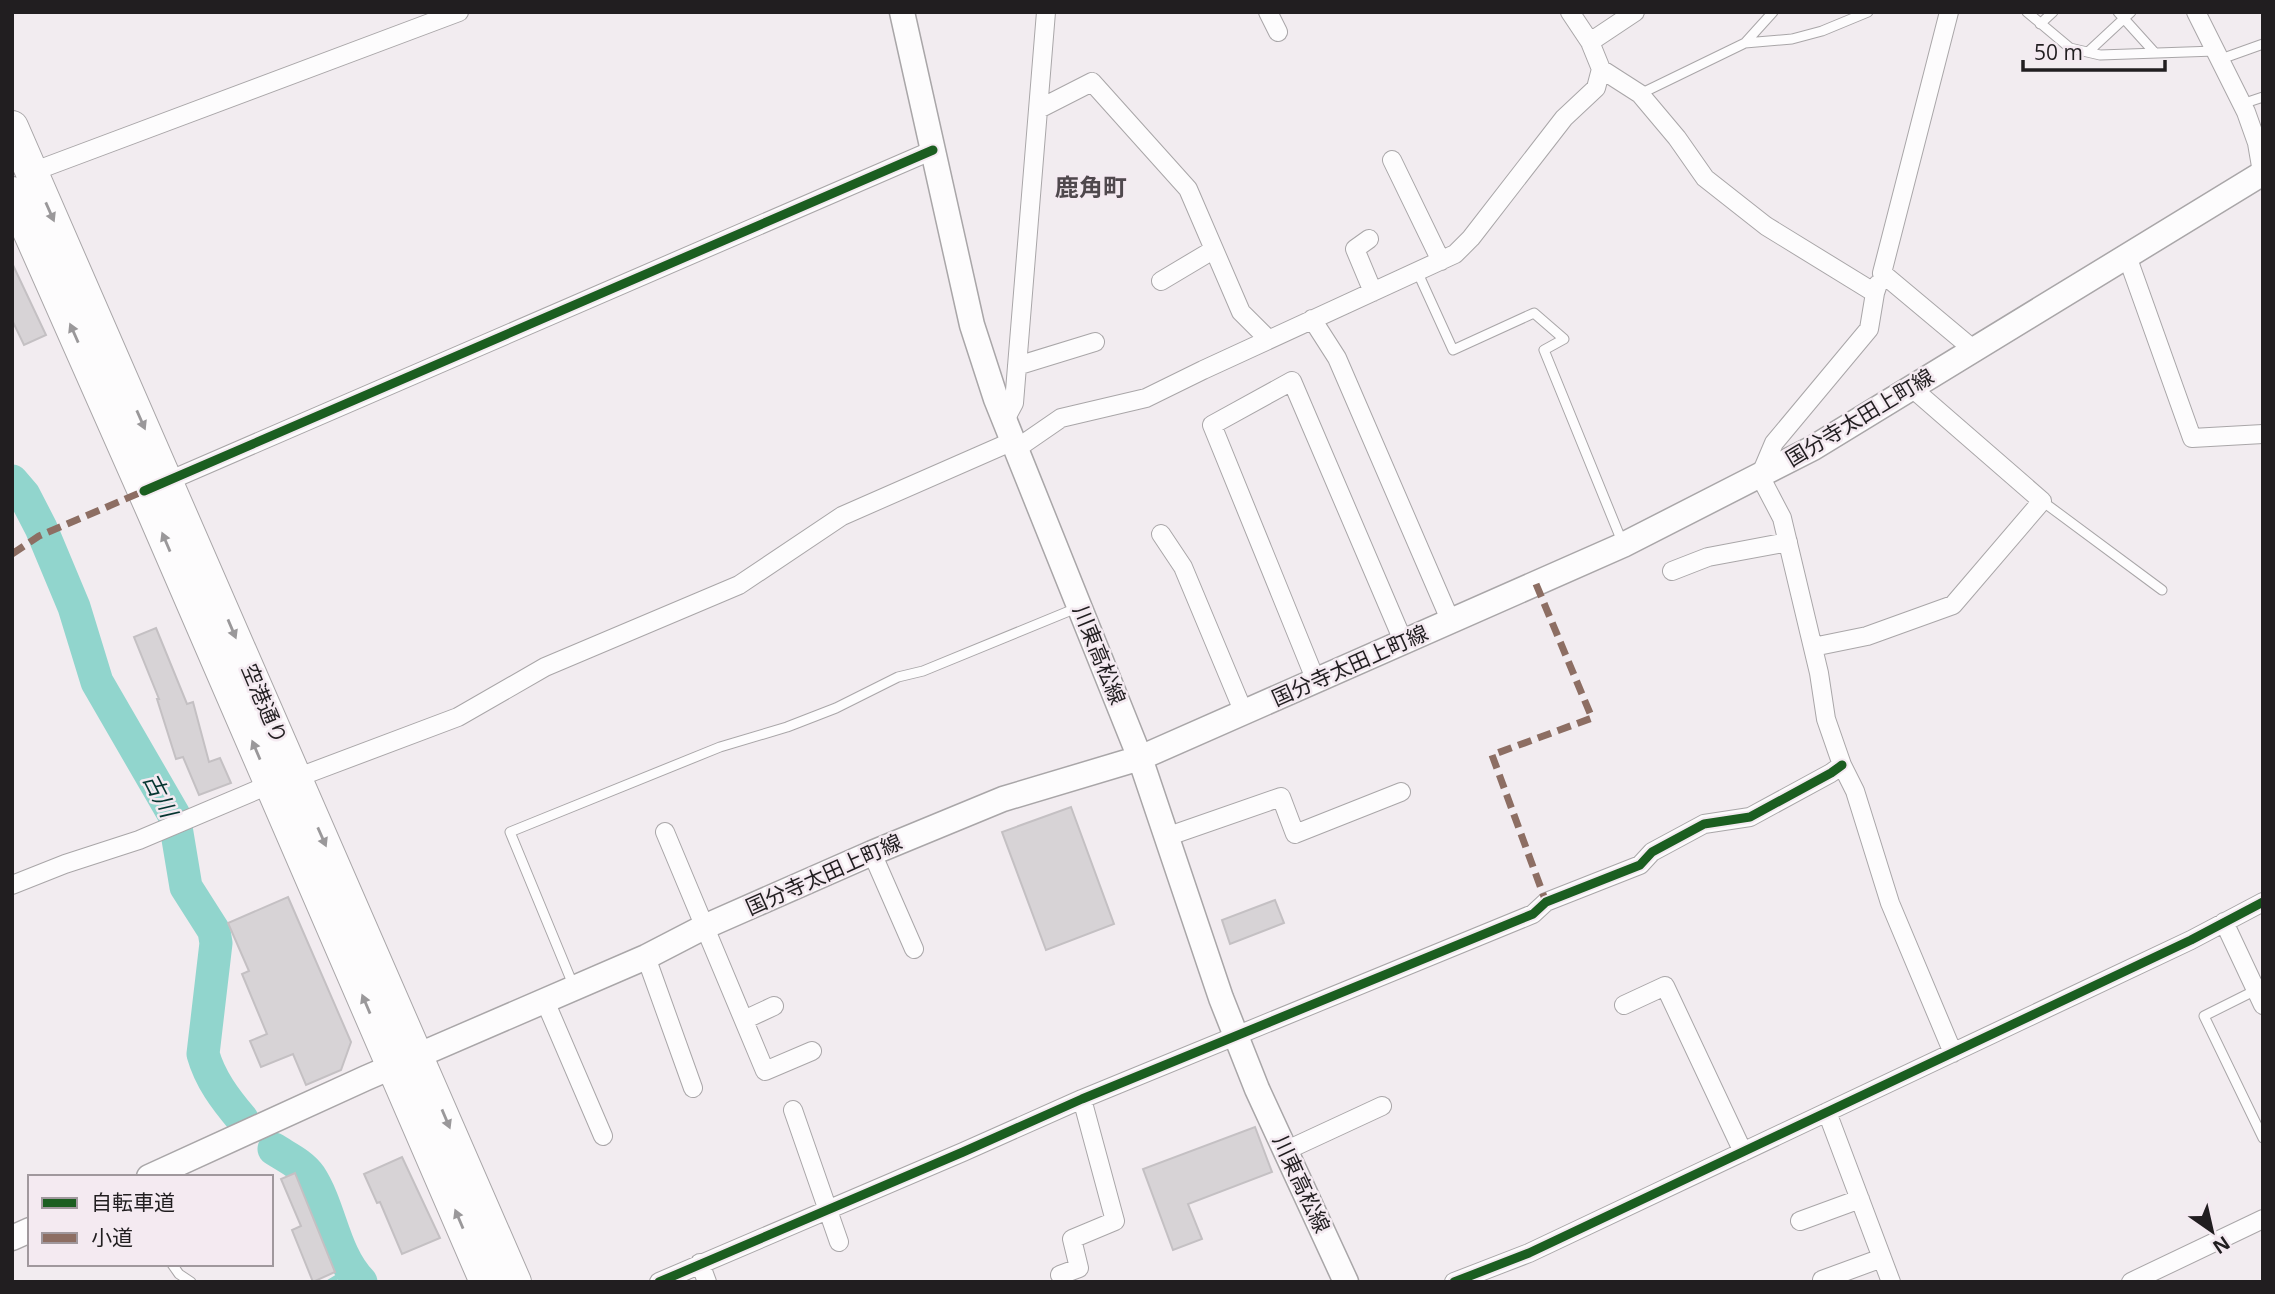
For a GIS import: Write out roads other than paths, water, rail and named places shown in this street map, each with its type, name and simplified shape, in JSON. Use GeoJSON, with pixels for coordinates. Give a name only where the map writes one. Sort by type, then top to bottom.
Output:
{"type":"FeatureCollection","features":[{"type":"Feature","properties":{"kind":"highway","name":"空港通り"},"geometry":{"type":"LineString","coordinates":[[12,127],[22,183],[406,1062],[516,1282]]}},
{"type":"Feature","properties":{"kind":"highway","name":"空港通り"},"geometry":{"type":"LineString","coordinates":[[406,1062],[486,1282]]}},
{"type":"Feature","properties":{"kind":"main road","name":"川東高松線"},"geometry":{"type":"LineString","coordinates":[[902,12],[972,325],[1011,437],[1140,758],[1235,1034],[1285,1151],[1346,1282]]}},
{"type":"Feature","properties":{"kind":"main road","name":"国分寺太田上町線"},"geometry":{"type":"LineString","coordinates":[[153,1175],[646,957],[704,927],[872,853],[1003,799],[1140,758],[1623,545],[1814,448],[2262,175]]}},
{"type":"Feature","properties":{"kind":"main road"},"geometry":{"type":"LineString","coordinates":[[12,1238],[28,1231]]}},
{"type":"Feature","properties":{"kind":"street"},"geometry":{"type":"LineString","coordinates":[[22,183],[459,12]]}},
{"type":"Feature","properties":{"kind":"street"},"geometry":{"type":"LineString","coordinates":[[1011,437],[1046,12]]}},
{"type":"Feature","properties":{"kind":"street"},"geometry":{"type":"LineString","coordinates":[[1268,12],[1278,32]]}},
{"type":"Feature","properties":{"kind":"street"},"geometry":{"type":"LineString","coordinates":[[12,885],[139,840],[284,781],[458,717],[545,667],[739,585],[842,516],[1011,437],[1061,418],[1146,398],[1455,254],[1471,238],[1564,118],[1597,88],[1601,69],[1590,42],[1570,12]]}},
{"type":"Feature","properties":{"kind":"street"},"geometry":{"type":"LineString","coordinates":[[1590,42],[1635,12]]}},
{"type":"Feature","properties":{"kind":"street"},"geometry":{"type":"LineString","coordinates":[[1949,12],[1875,293],[1869,329],[1774,443],[1760,477],[1782,518],[1813,647],[1826,719],[1842,765],[1856,791],[1890,903],[1953,1053]]}},
{"type":"Feature","properties":{"kind":"street"},"geometry":{"type":"LineString","coordinates":[[2199,13],[2242,104],[2257,143],[2262,175]]}},
{"type":"Feature","properties":{"kind":"street"},"geometry":{"type":"LineString","coordinates":[[1601,69],[1640,94],[1677,138],[1705,178],[1766,226],[1875,293]]}},
{"type":"Feature","properties":{"kind":"street"},"geometry":{"type":"LineString","coordinates":[[1039,109],[1092,82],[1188,189],[1241,313],[1268,339]]}},
{"type":"Feature","properties":{"kind":"street"},"geometry":{"type":"LineString","coordinates":[[156,486],[933,150]]}},
{"type":"Feature","properties":{"kind":"street"},"geometry":{"type":"LineString","coordinates":[[1392,160],[1441,261]]}},
{"type":"Feature","properties":{"kind":"street"},"geometry":{"type":"LineString","coordinates":[[1369,239],[1355,249],[1373,292]]}},
{"type":"Feature","properties":{"kind":"street"},"geometry":{"type":"LineString","coordinates":[[1161,281],[1213,250]]}},
{"type":"Feature","properties":{"kind":"street"},"geometry":{"type":"LineString","coordinates":[[2127,256],[2192,438],[2263,434]]}},
{"type":"Feature","properties":{"kind":"street"},"geometry":{"type":"LineString","coordinates":[[1882,273],[1974,350]]}},
{"type":"Feature","properties":{"kind":"street"},"geometry":{"type":"LineString","coordinates":[[1312,319],[1337,358],[1451,622]]}},
{"type":"Feature","properties":{"kind":"street"},"geometry":{"type":"LineString","coordinates":[[1017,366],[1095,342]]}},
{"type":"Feature","properties":{"kind":"street"},"geometry":{"type":"LineString","coordinates":[[1316,681],[1212,425],[1292,381],[1404,643]]}},
{"type":"Feature","properties":{"kind":"street"},"geometry":{"type":"LineString","coordinates":[[1813,647],[1867,636],[1953,606],[2042,501],[1912,388]]}},
{"type":"Feature","properties":{"kind":"street"},"geometry":{"type":"LineString","coordinates":[[1161,534],[1183,567],[1244,712]]}},
{"type":"Feature","properties":{"kind":"street"},"geometry":{"type":"LineString","coordinates":[[1672,571],[1708,557],[1788,542]]}},
{"type":"Feature","properties":{"kind":"street"},"geometry":{"type":"LineString","coordinates":[[659,1282],[1082,1098],[1533,914],[1546,902],[1640,865],[1652,852],[1704,824],[1750,817],[1842,765]]}},
{"type":"Feature","properties":{"kind":"street"},"geometry":{"type":"LineString","coordinates":[[1166,837],[1280,797],[1295,834],[1401,792]]}},
{"type":"Feature","properties":{"kind":"street"},"geometry":{"type":"LineString","coordinates":[[665,832],[765,1071],[812,1051]]}},
{"type":"Feature","properties":{"kind":"street"},"geometry":{"type":"LineString","coordinates":[[872,853],[914,949]]}},
{"type":"Feature","properties":{"kind":"street"},"geometry":{"type":"LineString","coordinates":[[1454,1282],[1529,1253],[1953,1053],[2263,902]]}},
{"type":"Feature","properties":{"kind":"street"},"geometry":{"type":"LineString","coordinates":[[2224,922],[2259,997]]}},
{"type":"Feature","properties":{"kind":"street"},"geometry":{"type":"LineString","coordinates":[[646,957],[693,1088]]}},
{"type":"Feature","properties":{"kind":"street"},"geometry":{"type":"LineString","coordinates":[[1624,1005],[1665,986],[1743,1152]]}},
{"type":"Feature","properties":{"kind":"street"},"geometry":{"type":"LineString","coordinates":[[545,1001],[604,1136]]}},
{"type":"Feature","properties":{"kind":"street"},"geometry":{"type":"LineString","coordinates":[[744,1020],[774,1006]]}},
{"type":"Feature","properties":{"kind":"street"},"geometry":{"type":"LineString","coordinates":[[1060,1275],[1079,1268],[1072,1240],[1115,1221],[1082,1098]]}},
{"type":"Feature","properties":{"kind":"street"},"geometry":{"type":"LineString","coordinates":[[1285,1151],[1382,1106]]}},
{"type":"Feature","properties":{"kind":"street"},"geometry":{"type":"LineString","coordinates":[[793,1110],[839,1242]]}},
{"type":"Feature","properties":{"kind":"street"},"geometry":{"type":"LineString","coordinates":[[1827,1112],[1891,1282]]}},
{"type":"Feature","properties":{"kind":"street"},"geometry":{"type":"LineString","coordinates":[[1800,1221],[1860,1199]]}},
{"type":"Feature","properties":{"kind":"street"},"geometry":{"type":"LineString","coordinates":[[2131,1282],[2263,1219]]}},
{"type":"Feature","properties":{"kind":"street"},"geometry":{"type":"LineString","coordinates":[[1822,1280],[1882,1258]]}},
{"type":"Feature","properties":{"kind":"street"},"geometry":{"type":"LineString","coordinates":[[700,1263],[707,1282]]}},
{"type":"Feature","properties":{"kind":"lane"},"geometry":{"type":"LineString","coordinates":[[1745,43],[1773,12]]}},
{"type":"Feature","properties":{"kind":"lane"},"geometry":{"type":"LineString","coordinates":[[1640,94],[1745,43],[1812,34],[1868,12]]}},
{"type":"Feature","properties":{"kind":"lane"},"geometry":{"type":"LineString","coordinates":[[2027,12],[2070,48],[2100,55],[2219,55],[2263,44]]}},
{"type":"Feature","properties":{"kind":"lane"},"geometry":{"type":"LineString","coordinates":[[2040,24],[2053,12]]}},
{"type":"Feature","properties":{"kind":"lane"},"geometry":{"type":"LineString","coordinates":[[2088,52],[2124,14],[2155,53]]}},
{"type":"Feature","properties":{"kind":"lane"},"geometry":{"type":"LineString","coordinates":[[2242,104],[2263,97]]}},
{"type":"Feature","properties":{"kind":"lane"},"geometry":{"type":"LineString","coordinates":[[1417,271],[1453,350],[1534,313],[1564,339],[1544,350],[1623,545]]}},
{"type":"Feature","properties":{"kind":"lane"},"geometry":{"type":"LineString","coordinates":[[2042,501],[2162,590]]}},
{"type":"Feature","properties":{"kind":"lane"},"geometry":{"type":"LineString","coordinates":[[575,988],[510,832],[720,747],[787,727],[836,708],[898,677],[923,671],[1080,607]]}},
{"type":"Feature","properties":{"kind":"lane"},"geometry":{"type":"LineString","coordinates":[[2259,997],[2204,1016],[2263,1138]]}},
{"type":"Feature","properties":{"kind":"lane"},"geometry":{"type":"LineString","coordinates":[[173,1266],[179,1274],[191,1282]]}},
{"type":"Feature","properties":{"kind":"waterway","name":"古川"},"geometry":{"type":"LineString","coordinates":[[12,481],[24,495],[41,528],[74,607],[97,682],[174,815],[186,887],[214,931],[216,943],[203,1054],[219,1088],[242,1119]]}},
{"type":"Feature","properties":{"kind":"waterway","name":"古川"},"geometry":{"type":"LineString","coordinates":[[274,1149],[298,1164],[310,1176],[344,1258],[361,1282]]}},
{"type":"Feature","properties":{"kind":"waterway"},"geometry":{"type":"LineString","coordinates":[[329,1282],[350,1269]]}},
{"type":"Feature","properties":{"kind":"district","name":"鹿角町"},"geometry":{"type":"Point","coordinates":[1091,188]}}]}
